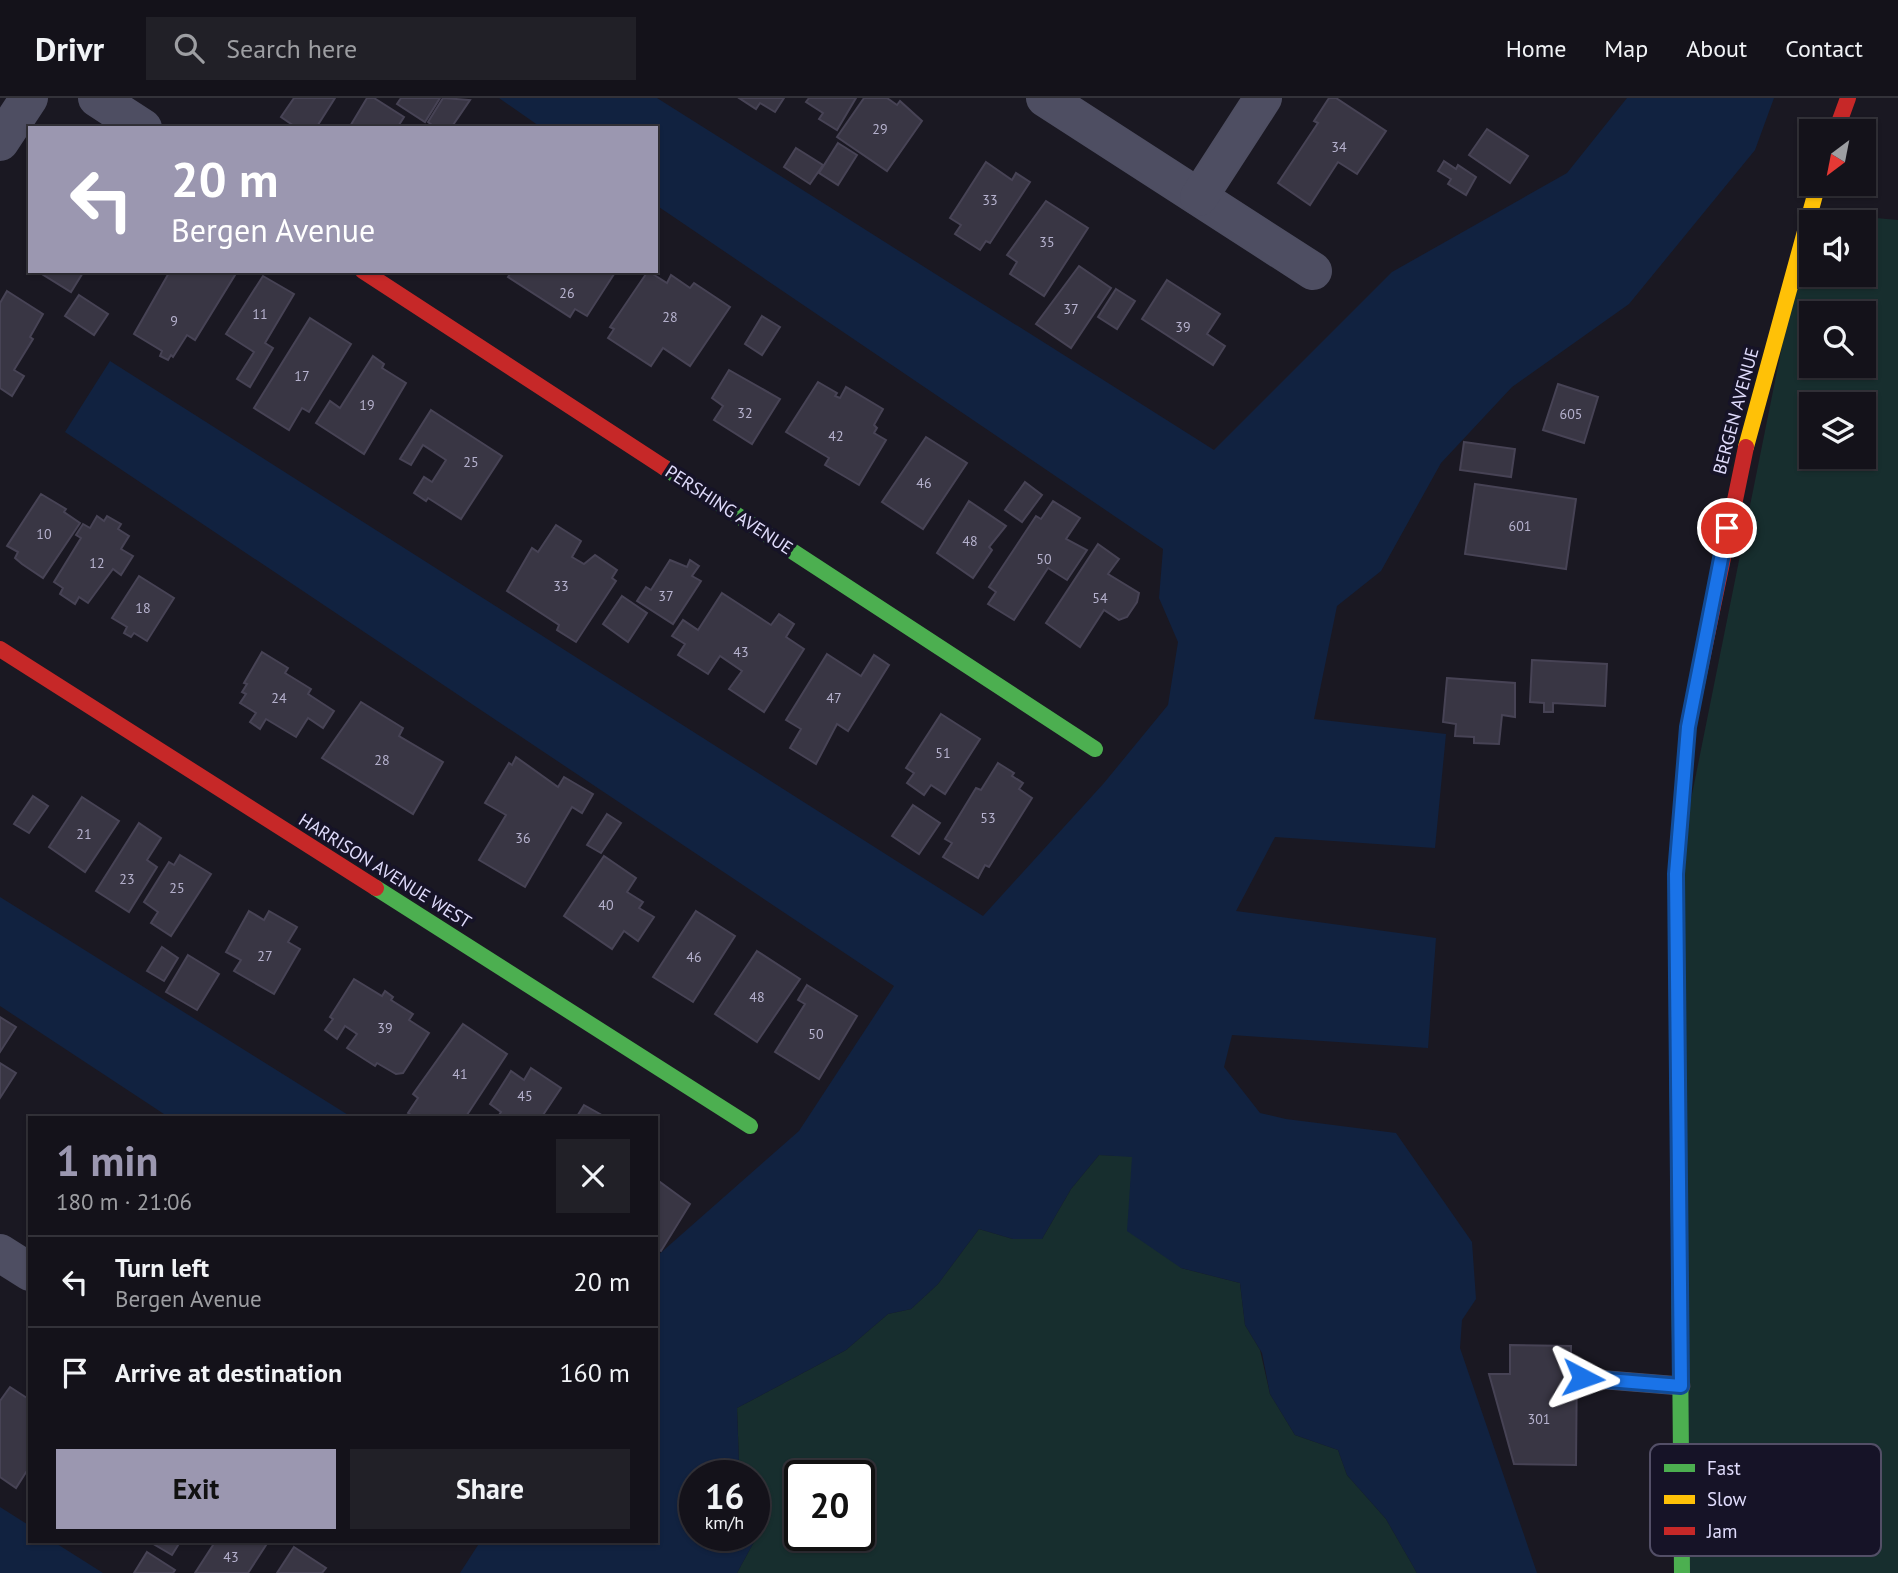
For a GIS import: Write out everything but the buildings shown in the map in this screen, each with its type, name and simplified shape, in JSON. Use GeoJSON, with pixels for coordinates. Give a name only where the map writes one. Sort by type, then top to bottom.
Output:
{"type":"FeatureCollection","features":[{"type":"Feature","properties":{"kind":"street"},"geometry":{"type":"LineString","coordinates":[[0,142],[29,98]]}},
{"type":"Feature","properties":{"kind":"street"},"geometry":{"type":"LineString","coordinates":[[97,98],[140,126]]}},
{"type":"Feature","properties":{"kind":"street"},"geometry":{"type":"LineString","coordinates":[[1045,98],[1313,271]]}},
{"type":"Feature","properties":{"kind":"street"},"geometry":{"type":"LineString","coordinates":[[1199,197],[1263,98]]}},
{"type":"Feature","properties":{"kind":"street"},"geometry":{"type":"LineString","coordinates":[[1840,119],[1848,98]]}},
{"type":"Feature","properties":{"kind":"street","name":"BERGEN AVENUE"},"geometry":{"type":"LineString","coordinates":[[1681,1444],[1676,874],[1688,727],[1738,475],[1815,196]]}},
{"type":"Feature","properties":{"kind":"street","name":"PERSHING AVENUE"},"geometry":{"type":"LineString","coordinates":[[366,273],[1095,749]]}},
{"type":"Feature","properties":{"kind":"street","name":"HARRISON AVENUE WEST"},"geometry":{"type":"LineString","coordinates":[[0,649],[750,1126]]}},
{"type":"Feature","properties":{"kind":"street"},"geometry":{"type":"LineString","coordinates":[[0,1253],[28,1271]]}},
{"type":"Feature","properties":{"kind":"lane"},"geometry":{"type":"LineString","coordinates":[[1583,1378],[1681,1386]]}},
{"type":"Feature","properties":{"kind":"green space"},"geometry":{"type":"Polygon","coordinates":[[[1876,218],[1898,220],[1898,1573],[1682,1573],[1682,1556],[1881,1556],[1881,1444],[1681,1444],[1676,874],[1799,262],[1799,287],[1876,287],[1876,218]]]}},
{"type":"Feature","properties":{"kind":"green space"},"geometry":{"type":"Polygon","coordinates":[[[1099,1155],[1132,1156],[1181,1268],[1240,1283],[1245,1325],[1260,1350],[1270,1394],[1295,1435],[1338,1450],[1347,1475],[1386,1519],[1417,1573],[737,1573],[749,1551],[770,1551],[770,1460],[739,1460],[737,1408],[846,1350],[888,1314],[911,1309],[938,1284],[979,1229],[1013,1239],[1042,1239],[1071,1189],[1099,1155]]]}},
{"type":"Feature","properties":{"kind":"water"},"geometry":{"type":"Polygon","coordinates":[[[499,98],[657,98],[1214,450],[1392,272],[1567,173],[1627,98],[1774,98],[1755,150],[1629,304],[1512,387],[1441,463],[1381,571],[1337,606],[1314,719],[1446,734],[1435,848],[1275,837],[1236,911],[1436,938],[1428,1048],[1232,1035],[1224,1067],[1260,1113],[1286,1119],[1396,1133],[1472,1242],[1476,1299],[1462,1320],[1460,1348],[1537,1573],[1417,1573],[1386,1519],[1347,1475],[1338,1450],[1295,1435],[1270,1394],[1262,1353],[1245,1325],[1240,1283],[1181,1268],[1127,1231],[1132,1157],[1099,1155],[1071,1189],[1042,1239],[1013,1239],[979,1229],[938,1284],[911,1309],[888,1314],[846,1350],[737,1408],[739,1460],[679,1460],[679,1551],[749,1551],[737,1573],[460,1573],[479,1543],[658,1543],[658,1255],[799,1131],[894,986],[65,432],[110,361],[983,916],[1104,783],[1168,705],[1178,642],[1159,598],[1163,549],[658,206],[658,126],[539,126],[499,98]]]}},
{"type":"Feature","properties":{"kind":"water"},"geometry":{"type":"Polygon","coordinates":[[[0,897],[350,1116],[167,1116],[0,1006],[0,897]]]}},
{"type":"Feature","properties":{"kind":"water"},"geometry":{"type":"Polygon","coordinates":[[[0,1507],[28,1525],[28,1543],[56,1543],[103,1573],[0,1573],[0,1507]]]}},
{"type":"Feature","properties":{"kind":"traffic: fast"},"geometry":{"type":"LineString","coordinates":[[665,468],[1095,749]]}},
{"type":"Feature","properties":{"kind":"traffic: fast"},"geometry":{"type":"LineString","coordinates":[[376,888],[750,1126]]}},
{"type":"Feature","properties":{"kind":"traffic: fast"},"geometry":{"type":"LineString","coordinates":[[1677,1000],[1681,1444]]}},
{"type":"Feature","properties":{"kind":"traffic: fast"},"geometry":{"type":"LineString","coordinates":[[1682,1556],[1682,1573]]}},
{"type":"Feature","properties":{"kind":"traffic: slow"},"geometry":{"type":"LineString","coordinates":[[1746,447],[1815,196]]}},
{"type":"Feature","properties":{"kind":"traffic: jam"},"geometry":{"type":"LineString","coordinates":[[1840,119],[1848,98]]}},
{"type":"Feature","properties":{"kind":"traffic: jam"},"geometry":{"type":"LineString","coordinates":[[366,273],[665,468]]}},
{"type":"Feature","properties":{"kind":"traffic: jam"},"geometry":{"type":"LineString","coordinates":[[1677,1000],[1676,874],[1688,727],[1746,447]]}},
{"type":"Feature","properties":{"kind":"traffic: jam"},"geometry":{"type":"LineString","coordinates":[[0,649],[376,888]]}},
{"type":"Feature","properties":{"kind":"route"},"geometry":{"type":"LineString","coordinates":[[1583,1378],[1681,1386],[1676,874],[1688,727],[1727,528]]}}]}
